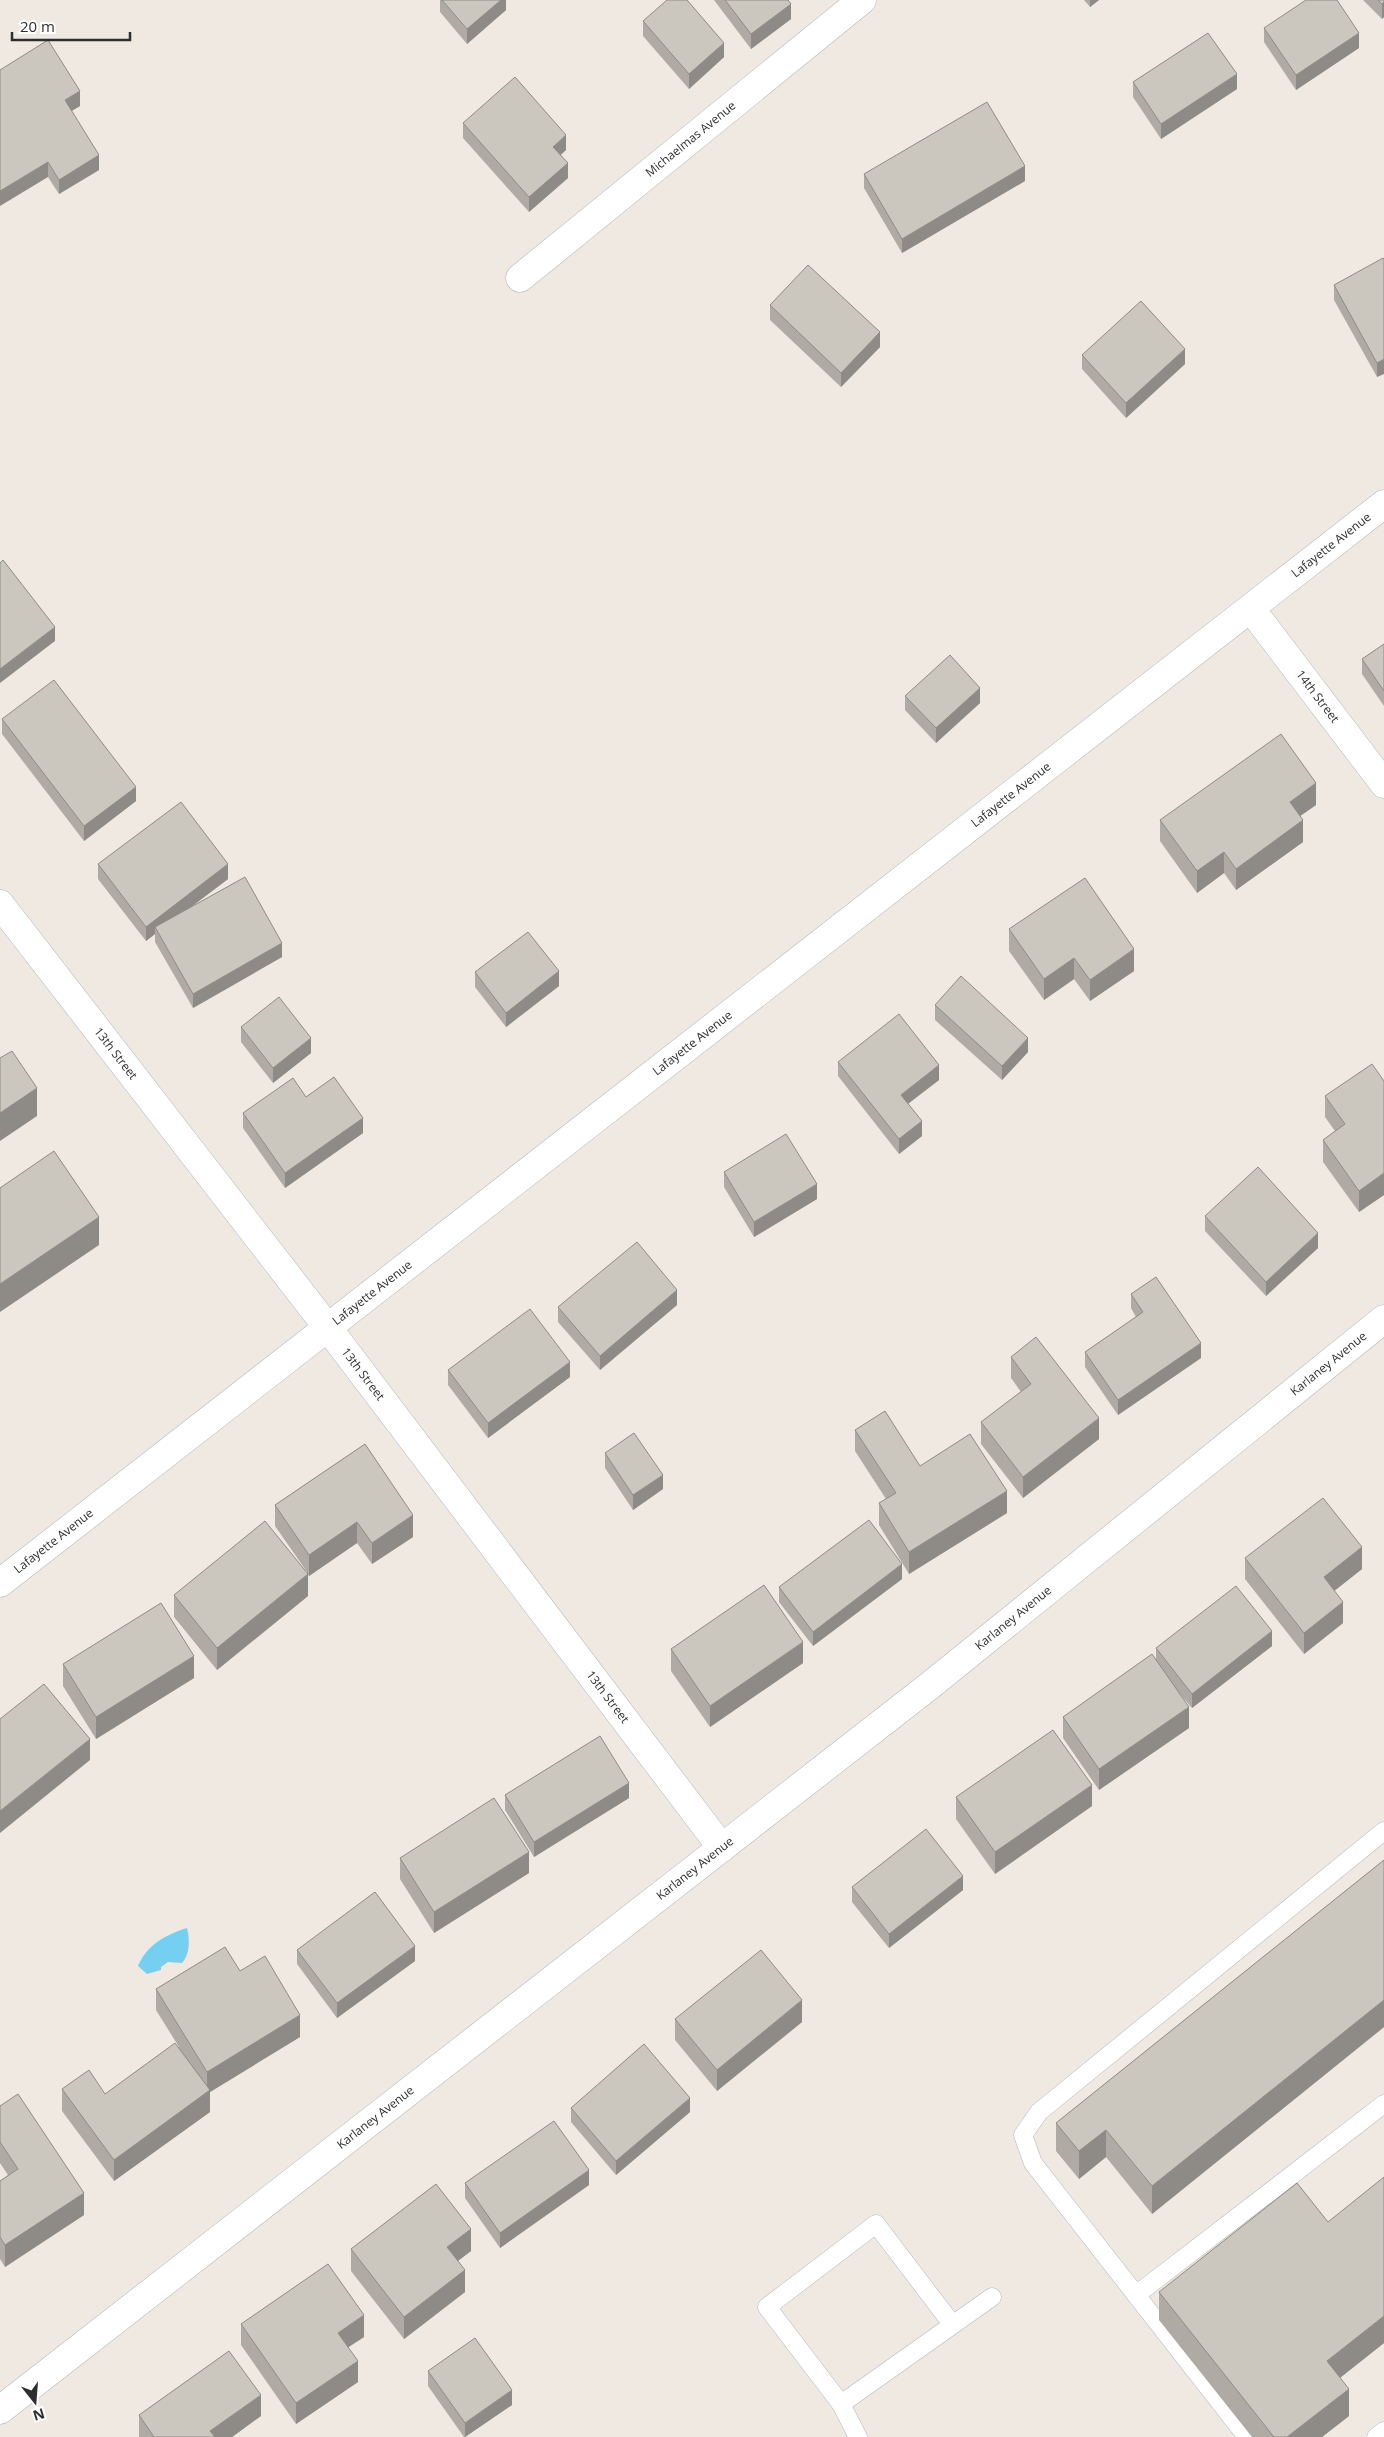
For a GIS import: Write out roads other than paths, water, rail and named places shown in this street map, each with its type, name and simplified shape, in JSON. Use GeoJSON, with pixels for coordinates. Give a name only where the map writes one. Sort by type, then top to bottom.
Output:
{"type":"FeatureCollection","features":[{"type":"Feature","properties":{"kind":"street","name":"Michaelmas Avenue"},"geometry":{"type":"LineString","coordinates":[[520,278],[862,0]]}},
{"type":"Feature","properties":{"kind":"street","name":"Lafayette Avenue"},"geometry":{"type":"LineString","coordinates":[[0,1583],[1384,504]]}},
{"type":"Feature","properties":{"kind":"street","name":"14th Street"},"geometry":{"type":"LineString","coordinates":[[1251,609],[1384,784]]}},
{"type":"Feature","properties":{"kind":"street","name":"13th Street"},"geometry":{"type":"LineString","coordinates":[[0,904],[328,1328],[722,1848]]}},
{"type":"Feature","properties":{"kind":"street","name":"Karlaney Avenue"},"geometry":{"type":"LineString","coordinates":[[0,2410],[928,1687],[1384,1319]]}},
{"type":"Feature","properties":{"kind":"lane"},"geometry":{"type":"LineString","coordinates":[[1247,2437],[1033,2163],[1023,2135],[1039,2112],[1384,1831]]}},
{"type":"Feature","properties":{"kind":"lane"},"geometry":{"type":"LineString","coordinates":[[1136,2295],[1384,2104]]}},
{"type":"Feature","properties":{"kind":"lane"},"geometry":{"type":"LineString","coordinates":[[858,2437],[841,2404],[767,2307],[876,2224],[952,2324]]}},
{"type":"Feature","properties":{"kind":"lane"},"geometry":{"type":"LineString","coordinates":[[841,2404],[992,2297]]}},
{"type":"Feature","properties":{"kind":"lane"},"geometry":{"type":"LineString","coordinates":[[1376,2437],[1384,2431]]}},
{"type":"Feature","properties":{"kind":"water"},"geometry":{"type":"Polygon","coordinates":[[[187,1928],[189,1947],[182,1963],[168,1962],[161,1967],[161,1970],[147,1974],[138,1966],[146,1952],[158,1942],[171,1934],[187,1928]]]}}]}
